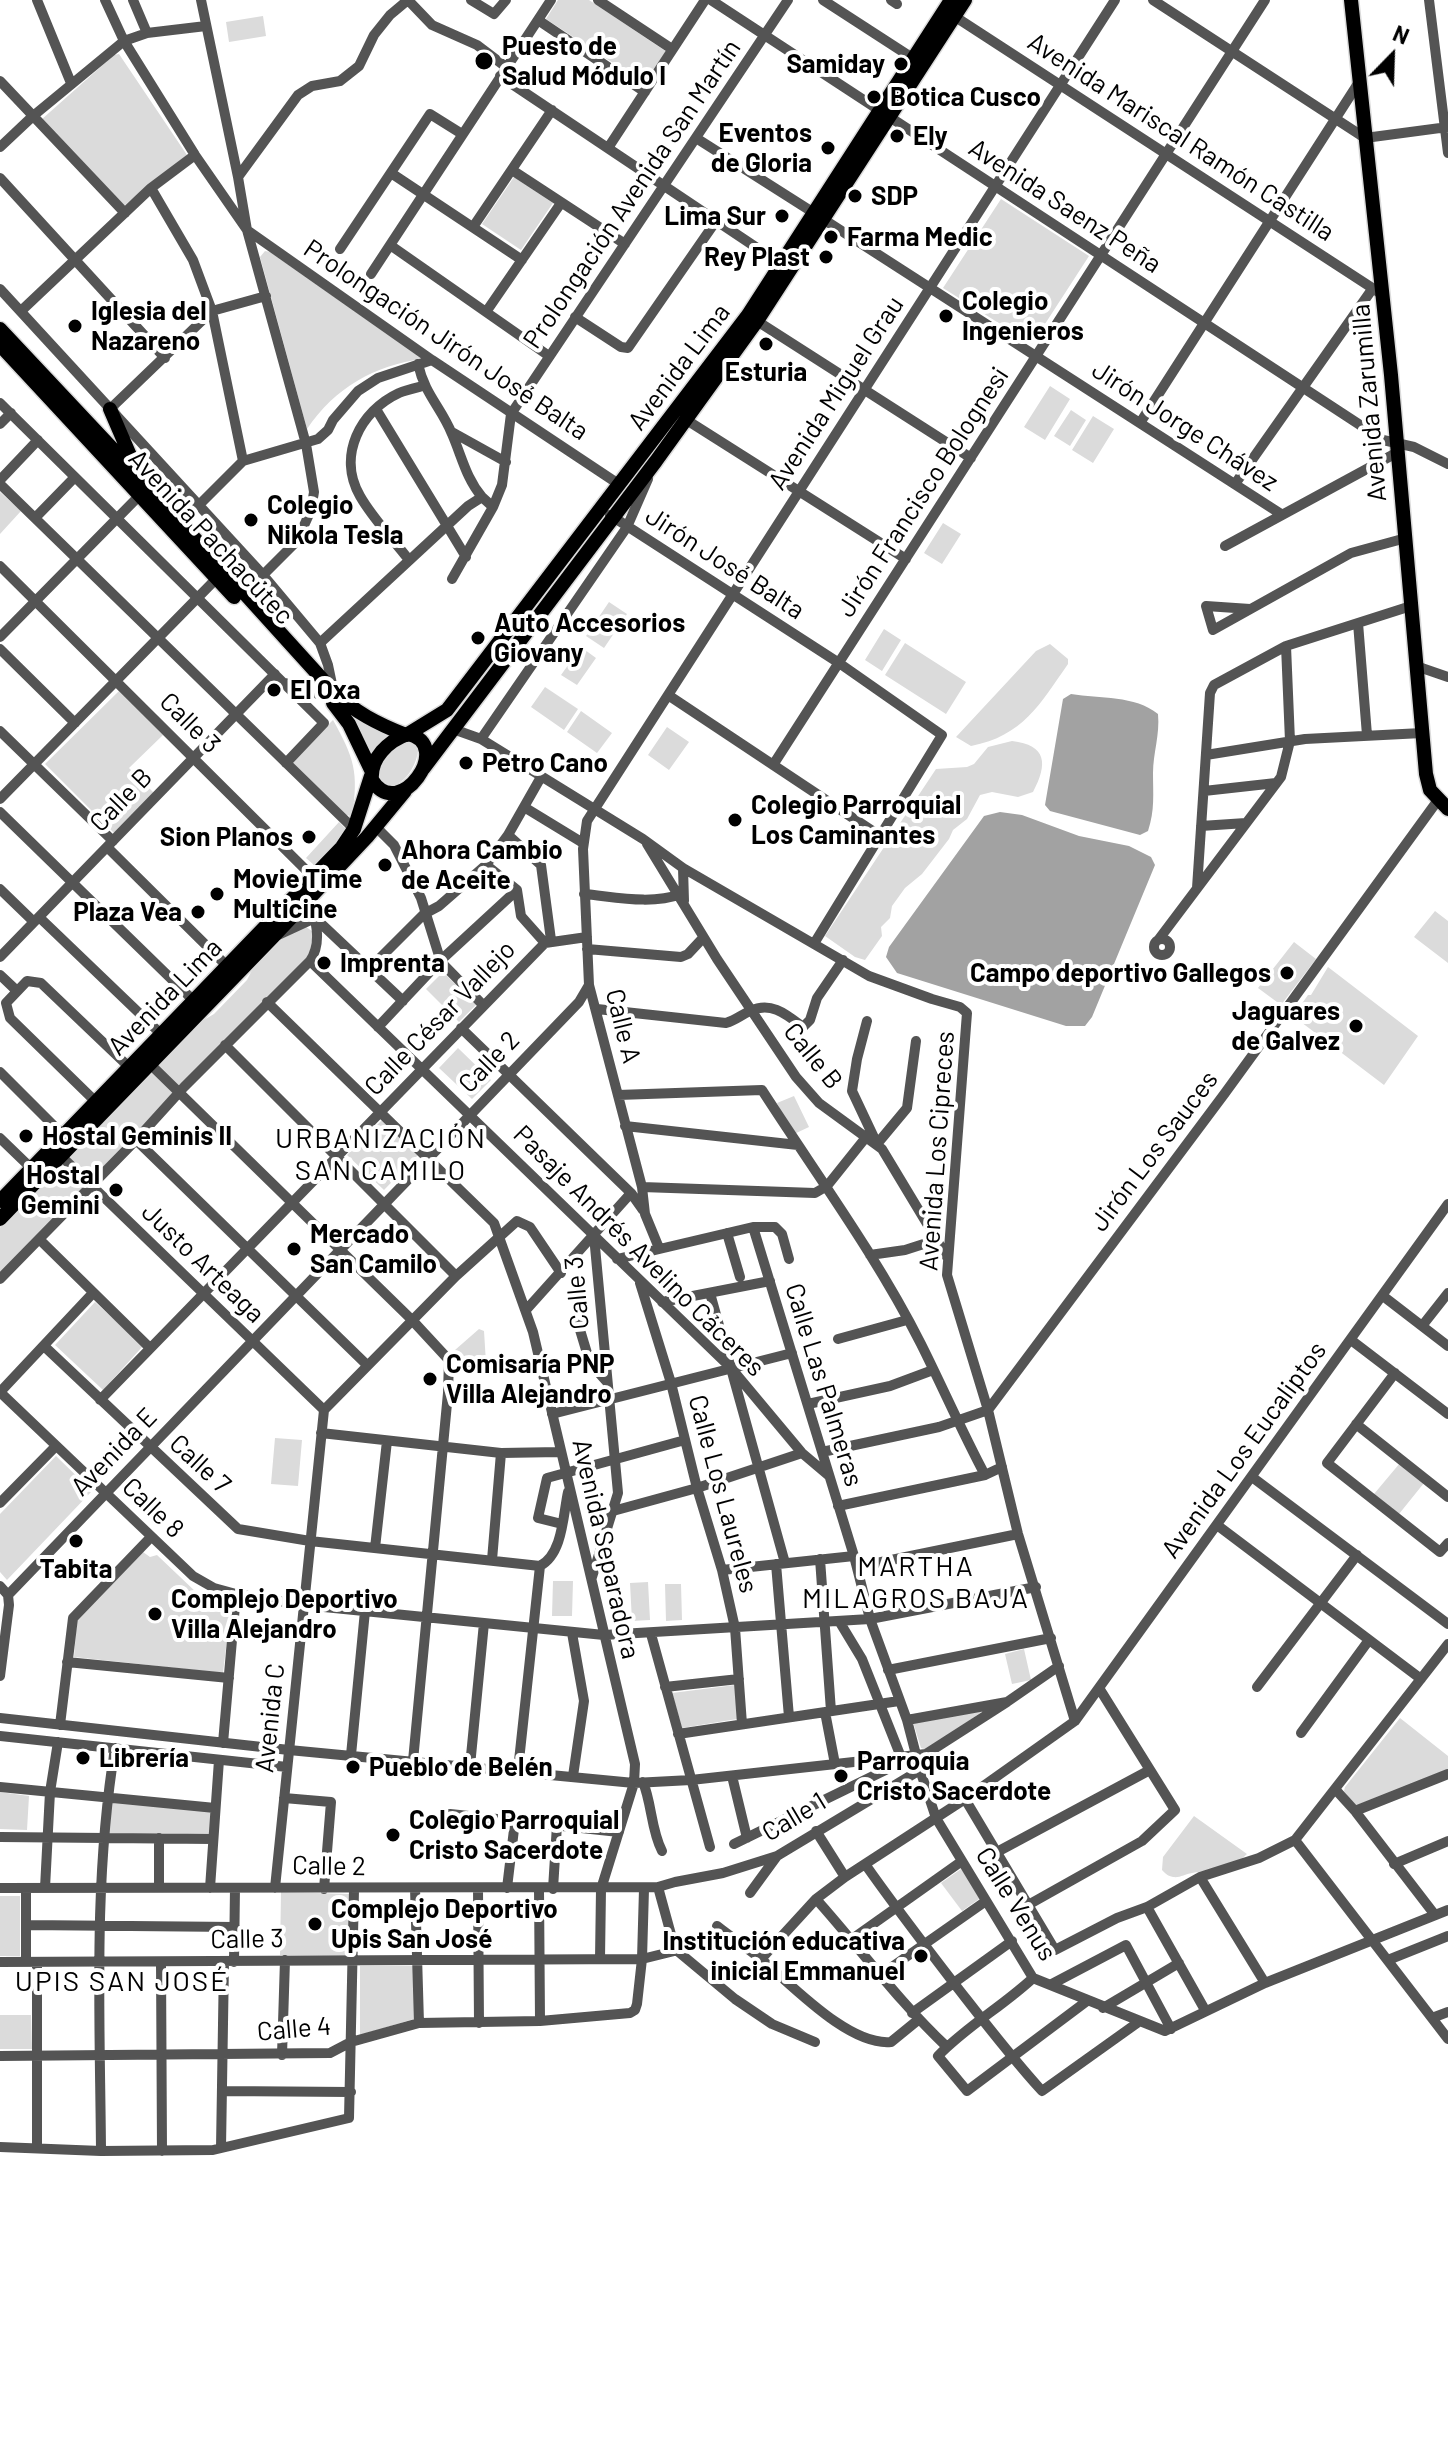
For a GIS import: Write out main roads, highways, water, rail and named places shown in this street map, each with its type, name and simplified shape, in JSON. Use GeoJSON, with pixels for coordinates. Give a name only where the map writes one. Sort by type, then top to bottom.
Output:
{"type":"FeatureCollection","features":[{"type":"Feature","properties":{"kind":"main road","name":"Avenida Lima"},"geometry":{"type":"LineString","coordinates":[[884,115],[951,0]]}},
{"type":"Feature","properties":{"kind":"main road","name":"Avenida Lima"},"geometry":{"type":"LineString","coordinates":[[407,734],[447,710],[608,513],[656,461],[757,321],[884,115],[965,0]]}},
{"type":"Feature","properties":{"kind":"main road","name":"Avenida Zarumilla"},"geometry":{"type":"LineString","coordinates":[[1351,0],[1378,292],[1398,448],[1427,782],[1443,804]]}},
{"type":"Feature","properties":{"kind":"main road","name":"Avenida Lima"},"geometry":{"type":"LineString","coordinates":[[423,769],[608,513],[620,485],[819,216]]}},
{"type":"Feature","properties":{"kind":"main road","name":"Avenida Pachacútec"},"geometry":{"type":"LineString","coordinates":[[0,329],[140,478],[330,694],[349,724],[372,774]]}},
{"type":"Feature","properties":{"kind":"main road","name":"Avenida Pachacútec"},"geometry":{"type":"LineString","coordinates":[[0,345],[217,578],[330,694],[357,712],[407,734]]}},
{"type":"Feature","properties":{"kind":"main road"},"geometry":{"type":"LineString","coordinates":[[110,409],[140,478]]}},
{"type":"Feature","properties":{"kind":"main road"},"geometry":{"type":"LineString","coordinates":[[407,734],[417,736],[425,745],[427,757],[423,769],[405,791],[396,794],[386,793],[375,785],[372,774],[383,750],[407,734]]}},
{"type":"Feature","properties":{"kind":"main road","name":"Avenida Lima"},"geometry":{"type":"LineString","coordinates":[[0,1201],[31,1168],[56,1152],[63,1135],[342,847],[354,829],[372,774]]}},
{"type":"Feature","properties":{"kind":"main road","name":"Avenida Lima"},"geometry":{"type":"LineString","coordinates":[[0,1219],[56,1152],[150,1064],[273,937],[376,827],[405,791]]}},
{"type":"Feature","properties":{"kind":"place","name":"Puesto de Salud Módulo I"},"geometry":{"type":"Point","coordinates":[484,61]}},
{"type":"Feature","properties":{"kind":"place","name":"Samiday"},"geometry":{"type":"Point","coordinates":[901,64]}},
{"type":"Feature","properties":{"kind":"place","name":"Botica Cusco"},"geometry":{"type":"Point","coordinates":[874,97]}},
{"type":"Feature","properties":{"kind":"place","name":"Ely"},"geometry":{"type":"Point","coordinates":[897,136]}},
{"type":"Feature","properties":{"kind":"place","name":"Eventos de Gloria"},"geometry":{"type":"Point","coordinates":[828,148]}},
{"type":"Feature","properties":{"kind":"place","name":"SDP"},"geometry":{"type":"Point","coordinates":[855,196]}},
{"type":"Feature","properties":{"kind":"place","name":"Lima Sur"},"geometry":{"type":"Point","coordinates":[782,216]}},
{"type":"Feature","properties":{"kind":"place","name":"Farma Medic"},"geometry":{"type":"Point","coordinates":[831,237]}},
{"type":"Feature","properties":{"kind":"place","name":"Rey Plast"},"geometry":{"type":"Point","coordinates":[826,257]}},
{"type":"Feature","properties":{"kind":"place","name":"Colegio Ingenieros"},"geometry":{"type":"Point","coordinates":[946,316]}},
{"type":"Feature","properties":{"kind":"place","name":"Iglesia del Nazareno"},"geometry":{"type":"Point","coordinates":[75,326]}},
{"type":"Feature","properties":{"kind":"place","name":"Esturia"},"geometry":{"type":"Point","coordinates":[766,344]}},
{"type":"Feature","properties":{"kind":"place","name":"Colegio Nikola Tesla"},"geometry":{"type":"Point","coordinates":[251,520]}},
{"type":"Feature","properties":{"kind":"place","name":"Auto Accesorios Giovany"},"geometry":{"type":"Point","coordinates":[478,638]}},
{"type":"Feature","properties":{"kind":"place","name":"El Oxa"},"geometry":{"type":"Point","coordinates":[274,690]}},
{"type":"Feature","properties":{"kind":"place","name":"Petro Cano"},"geometry":{"type":"Point","coordinates":[466,763]}},
{"type":"Feature","properties":{"kind":"place","name":"Colegio Parroquial Los Caminantes"},"geometry":{"type":"Point","coordinates":[735,820]}},
{"type":"Feature","properties":{"kind":"place","name":"Sion Planos"},"geometry":{"type":"Point","coordinates":[309,837]}},
{"type":"Feature","properties":{"kind":"place","name":"Ahora Cambio de Aceite"},"geometry":{"type":"Point","coordinates":[385,865]}},
{"type":"Feature","properties":{"kind":"place","name":"Movie Time Multicine"},"geometry":{"type":"Point","coordinates":[217,894]}},
{"type":"Feature","properties":{"kind":"place","name":"Plaza Vea"},"geometry":{"type":"Point","coordinates":[198,912]}},
{"type":"Feature","properties":{"kind":"place","name":"Imprenta"},"geometry":{"type":"Point","coordinates":[324,963]}},
{"type":"Feature","properties":{"kind":"place","name":"Campo deportivo Gallegos"},"geometry":{"type":"Point","coordinates":[1287,973]}},
{"type":"Feature","properties":{"kind":"place","name":"Jaguares de Galvez"},"geometry":{"type":"Point","coordinates":[1356,1026]}},
{"type":"Feature","properties":{"kind":"place","name":"Hostal Geminis II"},"geometry":{"type":"Point","coordinates":[26,1136]}},
{"type":"Feature","properties":{"kind":"place","name":"Hostal Gemini"},"geometry":{"type":"Point","coordinates":[116,1190]}},
{"type":"Feature","properties":{"kind":"place","name":"Mercado San Camilo"},"geometry":{"type":"Point","coordinates":[294,1249]}},
{"type":"Feature","properties":{"kind":"place","name":"Comisaría PNP Villa Alejandro"},"geometry":{"type":"Point","coordinates":[430,1379]}},
{"type":"Feature","properties":{"kind":"place","name":"Tabita"},"geometry":{"type":"Point","coordinates":[76,1541]}},
{"type":"Feature","properties":{"kind":"place","name":"Complejo Deportivo Villa Alejandro"},"geometry":{"type":"Point","coordinates":[155,1614]}},
{"type":"Feature","properties":{"kind":"place","name":"Librería"},"geometry":{"type":"Point","coordinates":[83,1758]}},
{"type":"Feature","properties":{"kind":"place","name":"Pueblo de Belén"},"geometry":{"type":"Point","coordinates":[353,1767]}},
{"type":"Feature","properties":{"kind":"place","name":"Parroquia Cristo Sacerdote"},"geometry":{"type":"Point","coordinates":[841,1776]}},
{"type":"Feature","properties":{"kind":"place","name":"Colegio Parroquial Cristo Sacerdote"},"geometry":{"type":"Point","coordinates":[393,1835]}},
{"type":"Feature","properties":{"kind":"place","name":"Complejo Deportivo Upis San José"},"geometry":{"type":"Point","coordinates":[315,1924]}},
{"type":"Feature","properties":{"kind":"place","name":"Institución educativa inicial Emmanuel"},"geometry":{"type":"Point","coordinates":[921,1956]}},
{"type":"Feature","properties":{"kind":"district","name":"URBANIZACIÓN SAN CAMILO"},"geometry":{"type":"Point","coordinates":[381,1155]}},
{"type":"Feature","properties":{"kind":"district","name":"MARTHA MILAGROS BAJA"},"geometry":{"type":"Point","coordinates":[916,1583]}},
{"type":"Feature","properties":{"kind":"district","name":"UPIS SAN JOSÉ"},"geometry":{"type":"Point","coordinates":[122,1982]}}]}
